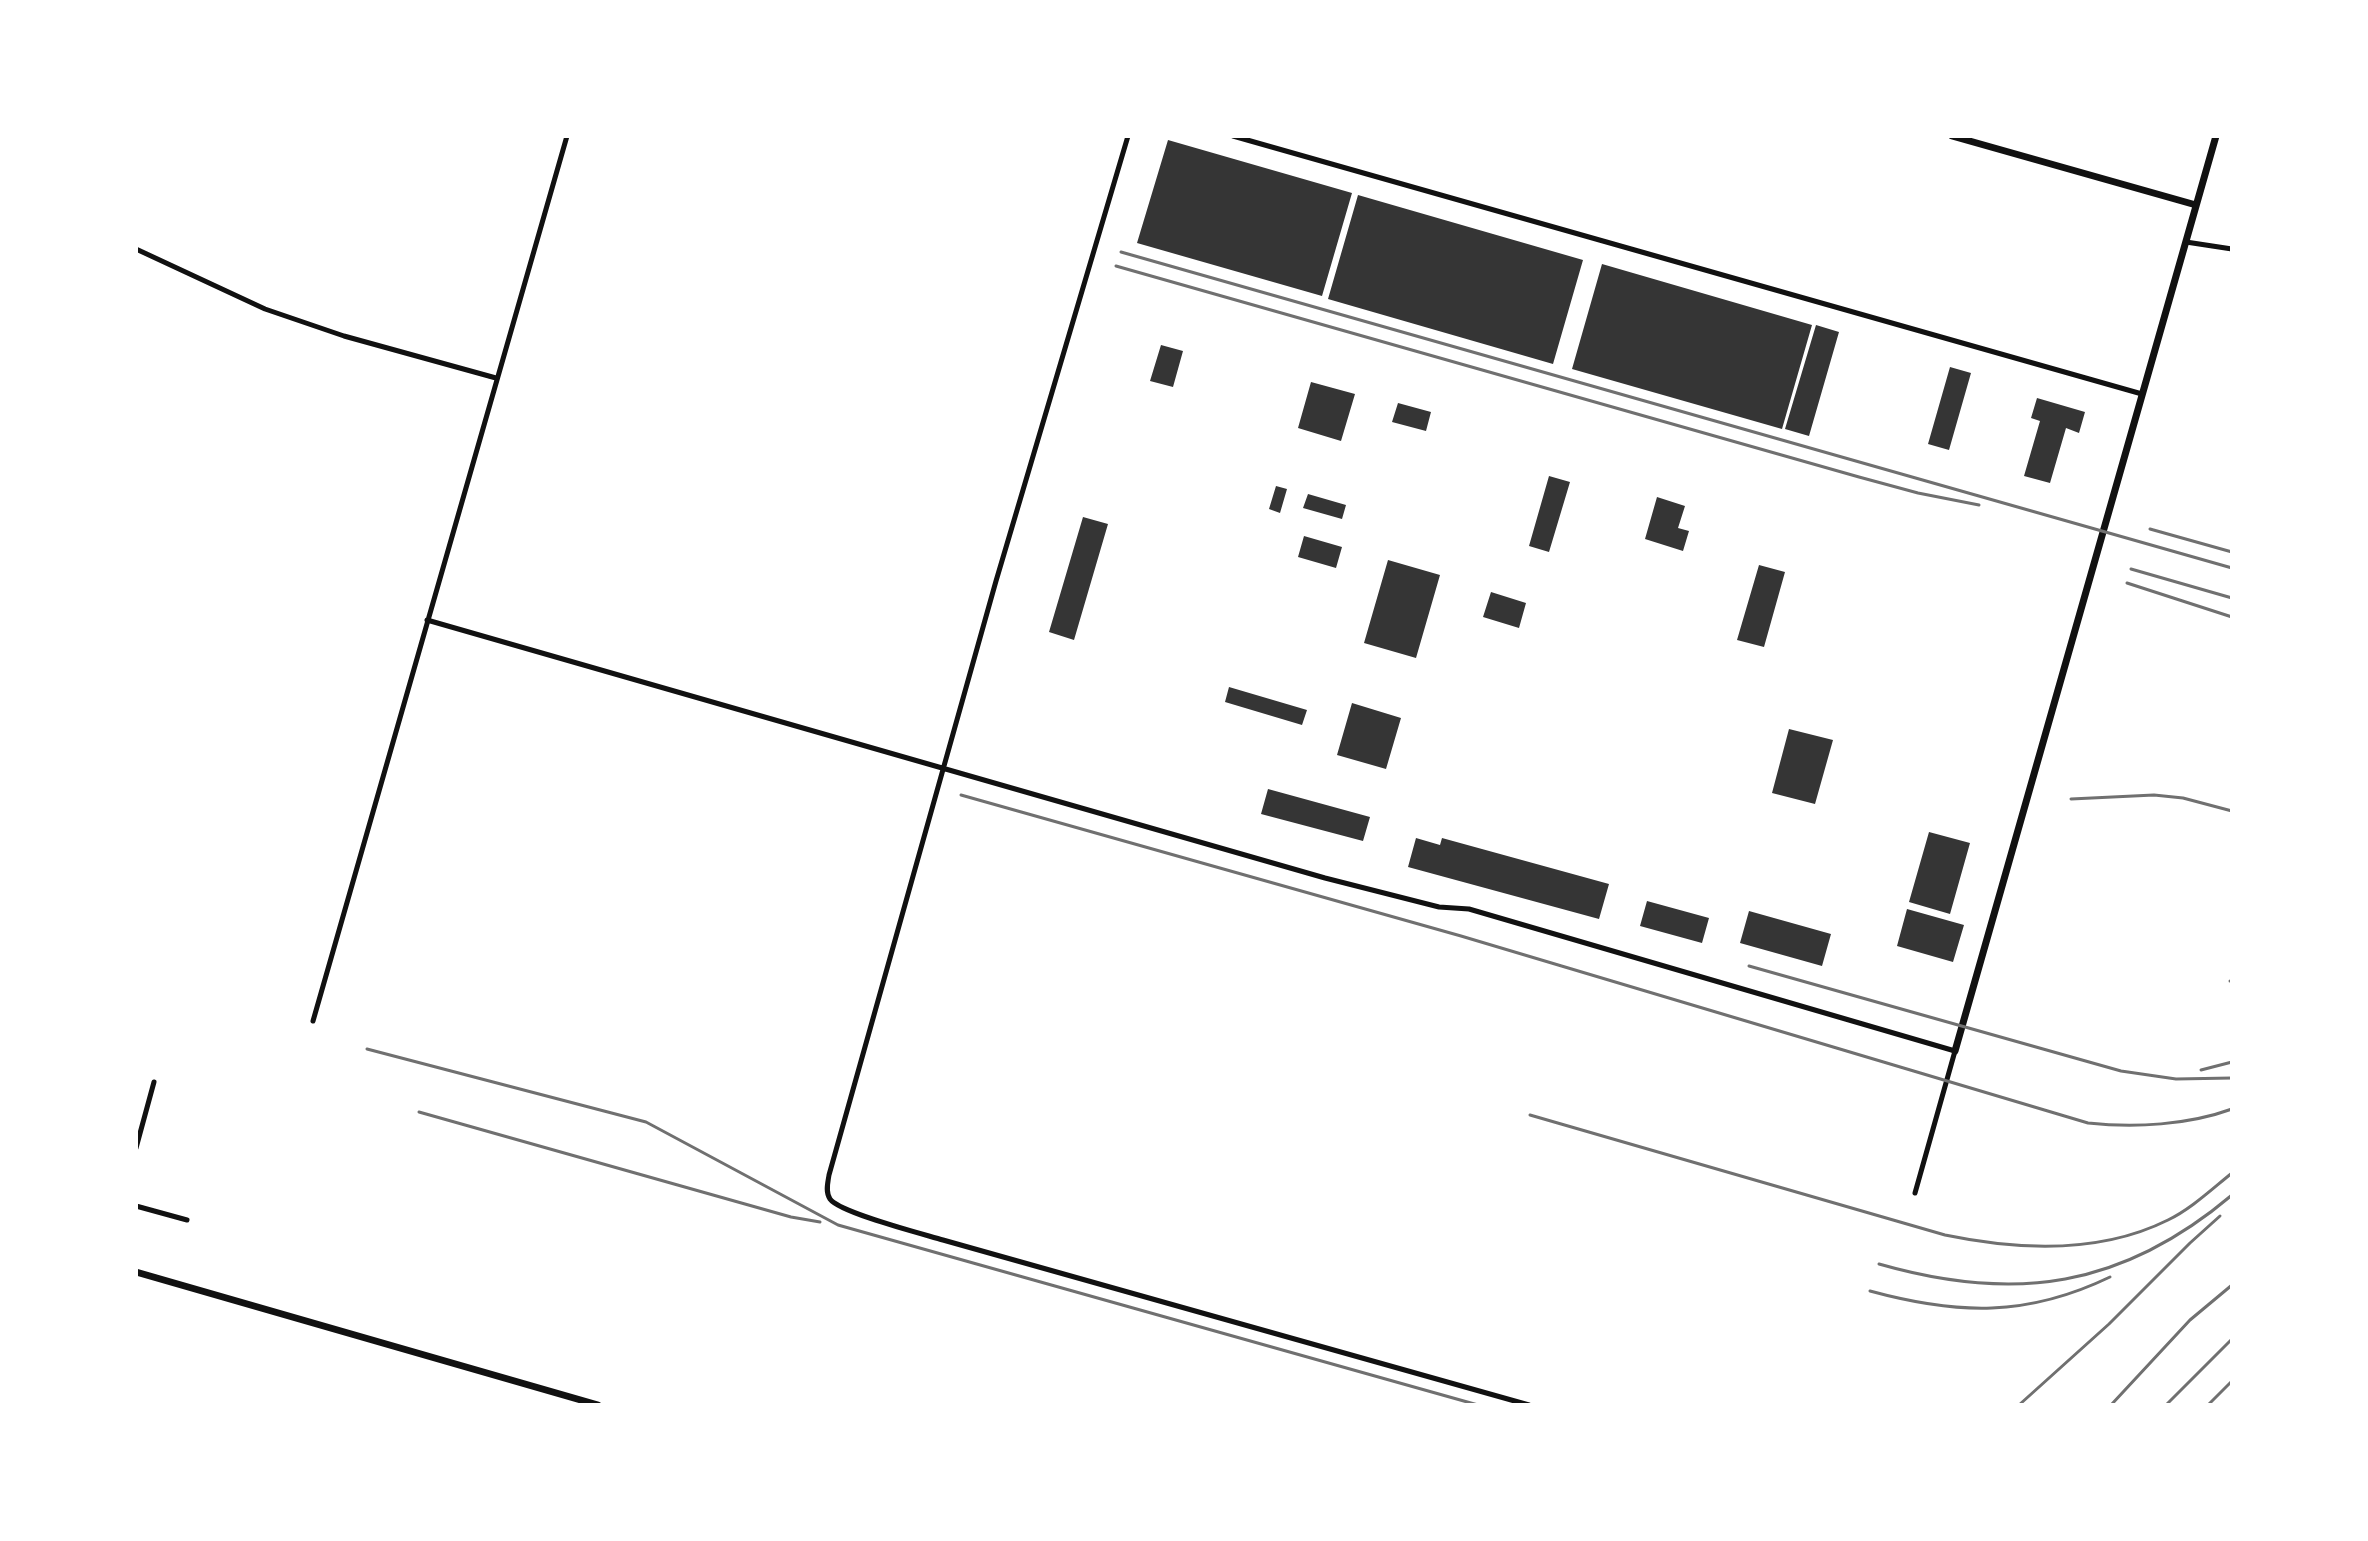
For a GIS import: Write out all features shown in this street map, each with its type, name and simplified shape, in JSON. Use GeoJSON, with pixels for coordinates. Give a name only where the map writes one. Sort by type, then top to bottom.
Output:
{"type":"FeatureCollection","features":[{"type":"Feature","properties":{"kind":"street"},"geometry":{"type":"LineString","coordinates":[[313,1021],[567,136]]}},
{"type":"Feature","properties":{"kind":"street"},"geometry":{"type":"LineString","coordinates":[[1128,136],[942,766],[829,1175],[827,1193],[831,1200],[847,1210],[943,1240],[1529,1405]]}},
{"type":"Feature","properties":{"kind":"street"},"geometry":{"type":"LineString","coordinates":[[1233,136],[2142,394]]}},
{"type":"Feature","properties":{"kind":"street"},"geometry":{"type":"LineString","coordinates":[[1952,136],[2196,205]]}},
{"type":"Feature","properties":{"kind":"street"},"geometry":{"type":"LineString","coordinates":[[1915,1193],[2216,136]]}},
{"type":"Feature","properties":{"kind":"street"},"geometry":{"type":"LineString","coordinates":[[2185,242],[2232,249]]}},
{"type":"Feature","properties":{"kind":"street"},"geometry":{"type":"LineString","coordinates":[[136,249],[265,309],[344,336],[496,378]]}},
{"type":"Feature","properties":{"kind":"street"},"geometry":{"type":"LineString","coordinates":[[427,620],[1325,878],[1439,907],[1469,909],[1955,1051]]}},
{"type":"Feature","properties":{"kind":"street"},"geometry":{"type":"LineString","coordinates":[[136,1148],[154,1082]]}},
{"type":"Feature","properties":{"kind":"street"},"geometry":{"type":"LineString","coordinates":[[136,1206],[187,1220]]}},
{"type":"Feature","properties":{"kind":"street"},"geometry":{"type":"LineString","coordinates":[[136,1272],[598,1405]]}},
{"type":"Feature","properties":{"kind":"building"},"geometry":{"type":"Polygon","coordinates":[[[1168,140],[1352,193],[1322,296],[1137,243],[1168,140]]]}},
{"type":"Feature","properties":{"kind":"building"},"geometry":{"type":"Polygon","coordinates":[[[1358,195],[1583,260],[1553,364],[1328,299],[1358,195]]]}},
{"type":"Feature","properties":{"kind":"building"},"geometry":{"type":"Polygon","coordinates":[[[1602,264],[1812,325],[1782,429],[1572,369],[1602,264]]]}},
{"type":"Feature","properties":{"kind":"building"},"geometry":{"type":"Polygon","coordinates":[[[1816,325],[1839,332],[1809,436],[1785,429],[1816,325]]]}},
{"type":"Feature","properties":{"kind":"building"},"geometry":{"type":"Polygon","coordinates":[[[1161,345],[1183,351],[1173,387],[1150,381],[1161,345]]]}},
{"type":"Feature","properties":{"kind":"building"},"geometry":{"type":"Polygon","coordinates":[[[1950,367],[1971,373],[1949,450],[1928,444],[1950,367]]]}},
{"type":"Feature","properties":{"kind":"building"},"geometry":{"type":"Polygon","coordinates":[[[1311,382],[1355,394],[1341,441],[1298,428],[1311,382]]]}},
{"type":"Feature","properties":{"kind":"building"},"geometry":{"type":"Polygon","coordinates":[[[2037,398],[2085,412],[2079,433],[2066,428],[2050,483],[2024,476],[2040,421],[2031,418],[2037,398]]]}},
{"type":"Feature","properties":{"kind":"building"},"geometry":{"type":"Polygon","coordinates":[[[1398,403],[1431,412],[1426,431],[1392,422],[1398,403]]]}},
{"type":"Feature","properties":{"kind":"building"},"geometry":{"type":"Polygon","coordinates":[[[1549,476],[1570,482],[1549,552],[1529,546],[1549,476]]]}},
{"type":"Feature","properties":{"kind":"building"},"geometry":{"type":"Polygon","coordinates":[[[1276,486],[1287,489],[1280,513],[1269,509],[1276,486]]]}},
{"type":"Feature","properties":{"kind":"building"},"geometry":{"type":"Polygon","coordinates":[[[1308,494],[1346,505],[1342,519],[1303,508],[1308,494]]]}},
{"type":"Feature","properties":{"kind":"building"},"geometry":{"type":"Polygon","coordinates":[[[1657,497],[1685,506],[1678,528],[1689,531],[1683,551],[1645,539],[1657,497]]]}},
{"type":"Feature","properties":{"kind":"building"},"geometry":{"type":"Polygon","coordinates":[[[1083,517],[1108,524],[1074,640],[1049,632],[1083,517]]]}},
{"type":"Feature","properties":{"kind":"building"},"geometry":{"type":"Polygon","coordinates":[[[1304,536],[1342,547],[1336,568],[1298,557],[1304,536]]]}},
{"type":"Feature","properties":{"kind":"building"},"geometry":{"type":"Polygon","coordinates":[[[1388,560],[1440,575],[1416,658],[1364,643],[1388,560]]]}},
{"type":"Feature","properties":{"kind":"building"},"geometry":{"type":"Polygon","coordinates":[[[1759,565],[1785,572],[1764,647],[1737,640],[1759,565]]]}},
{"type":"Feature","properties":{"kind":"building"},"geometry":{"type":"Polygon","coordinates":[[[1491,592],[1526,603],[1519,628],[1483,617],[1491,592]]]}},
{"type":"Feature","properties":{"kind":"building"},"geometry":{"type":"Polygon","coordinates":[[[1229,687],[1307,710],[1302,725],[1225,702],[1229,687]]]}},
{"type":"Feature","properties":{"kind":"building"},"geometry":{"type":"Polygon","coordinates":[[[1352,703],[1401,718],[1386,769],[1337,755],[1352,703]]]}},
{"type":"Feature","properties":{"kind":"building"},"geometry":{"type":"Polygon","coordinates":[[[1789,729],[1833,740],[1815,804],[1772,793],[1789,729]]]}},
{"type":"Feature","properties":{"kind":"building"},"geometry":{"type":"Polygon","coordinates":[[[1268,789],[1370,817],[1363,841],[1261,814],[1268,789]]]}},
{"type":"Feature","properties":{"kind":"building"},"geometry":{"type":"Polygon","coordinates":[[[1929,832],[1970,843],[1950,914],[1909,902],[1929,832]]]}},
{"type":"Feature","properties":{"kind":"building"},"geometry":{"type":"Polygon","coordinates":[[[1416,838],[1440,845],[1442,838],[1609,884],[1599,919],[1408,867],[1416,838]]]}},
{"type":"Feature","properties":{"kind":"building"},"geometry":{"type":"Polygon","coordinates":[[[1647,901],[1709,918],[1702,943],[1640,926],[1647,901]]]}},
{"type":"Feature","properties":{"kind":"building"},"geometry":{"type":"Polygon","coordinates":[[[1907,909],[1964,925],[1953,962],[1897,946],[1907,909]]]}},
{"type":"Feature","properties":{"kind":"building"},"geometry":{"type":"Polygon","coordinates":[[[1749,911],[1831,934],[1822,966],[1740,943],[1749,911]]]}},
{"type":"Feature","properties":{"kind":"railway"},"geometry":{"type":"LineString","coordinates":[[1121,252],[2232,568]]}},
{"type":"Feature","properties":{"kind":"railway"},"geometry":{"type":"LineString","coordinates":[[1116,266],[1859,477],[1979,505]]}},
{"type":"Feature","properties":{"kind":"railway"},"geometry":{"type":"LineString","coordinates":[[2150,529],[2232,552]]}},
{"type":"Feature","properties":{"kind":"railway"},"geometry":{"type":"LineString","coordinates":[[2131,569],[2232,598]]}},
{"type":"Feature","properties":{"kind":"railway"},"geometry":{"type":"LineString","coordinates":[[2127,583],[2232,617]]}},
{"type":"Feature","properties":{"kind":"railway"},"geometry":{"type":"LineString","coordinates":[[961,795],[1461,936],[2088,1123],[2161,1124],[2198,1119],[2232,1109]]}},
{"type":"Feature","properties":{"kind":"railway"},"geometry":{"type":"LineString","coordinates":[[2071,799],[2154,795],[2183,798],[2232,811]]}},
{"type":"Feature","properties":{"kind":"railway"},"geometry":{"type":"LineString","coordinates":[[1749,966],[2121,1071],[2176,1079],[2232,1078]]}},
{"type":"Feature","properties":{"kind":"railway"},"geometry":{"type":"LineString","coordinates":[[367,1049],[646,1122],[838,1225],[1478,1405]]}},
{"type":"Feature","properties":{"kind":"railway"},"geometry":{"type":"LineString","coordinates":[[2201,1070],[2232,1062]]}},
{"type":"Feature","properties":{"kind":"railway"},"geometry":{"type":"LineString","coordinates":[[419,1112],[791,1217],[820,1222]]}},
{"type":"Feature","properties":{"kind":"railway"},"geometry":{"type":"LineString","coordinates":[[1530,1115],[1945,1235],[2001,1244],[2087,1244],[2142,1231],[2185,1210],[2232,1173]]}},
{"type":"Feature","properties":{"kind":"railway"},"geometry":{"type":"LineString","coordinates":[[1879,1264],[1976,1283],[2021,1284],[2065,1279],[2108,1268],[2150,1250],[2191,1226],[2232,1195]]}},
{"type":"Feature","properties":{"kind":"railway"},"geometry":{"type":"LineString","coordinates":[[2019,1405],[2109,1324],[2220,1216]]}},
{"type":"Feature","properties":{"kind":"railway"},"geometry":{"type":"LineString","coordinates":[[1870,1291],[1933,1305],[1992,1308],[2050,1299],[2110,1277]]}},
{"type":"Feature","properties":{"kind":"railway"},"geometry":{"type":"LineString","coordinates":[[2111,1405],[2190,1320],[2232,1285]]}},
{"type":"Feature","properties":{"kind":"railway"},"geometry":{"type":"LineString","coordinates":[[2166,1405],[2232,1339]]}},
{"type":"Feature","properties":{"kind":"railway"},"geometry":{"type":"LineString","coordinates":[[2208,1405],[2232,1381]]}}]}
